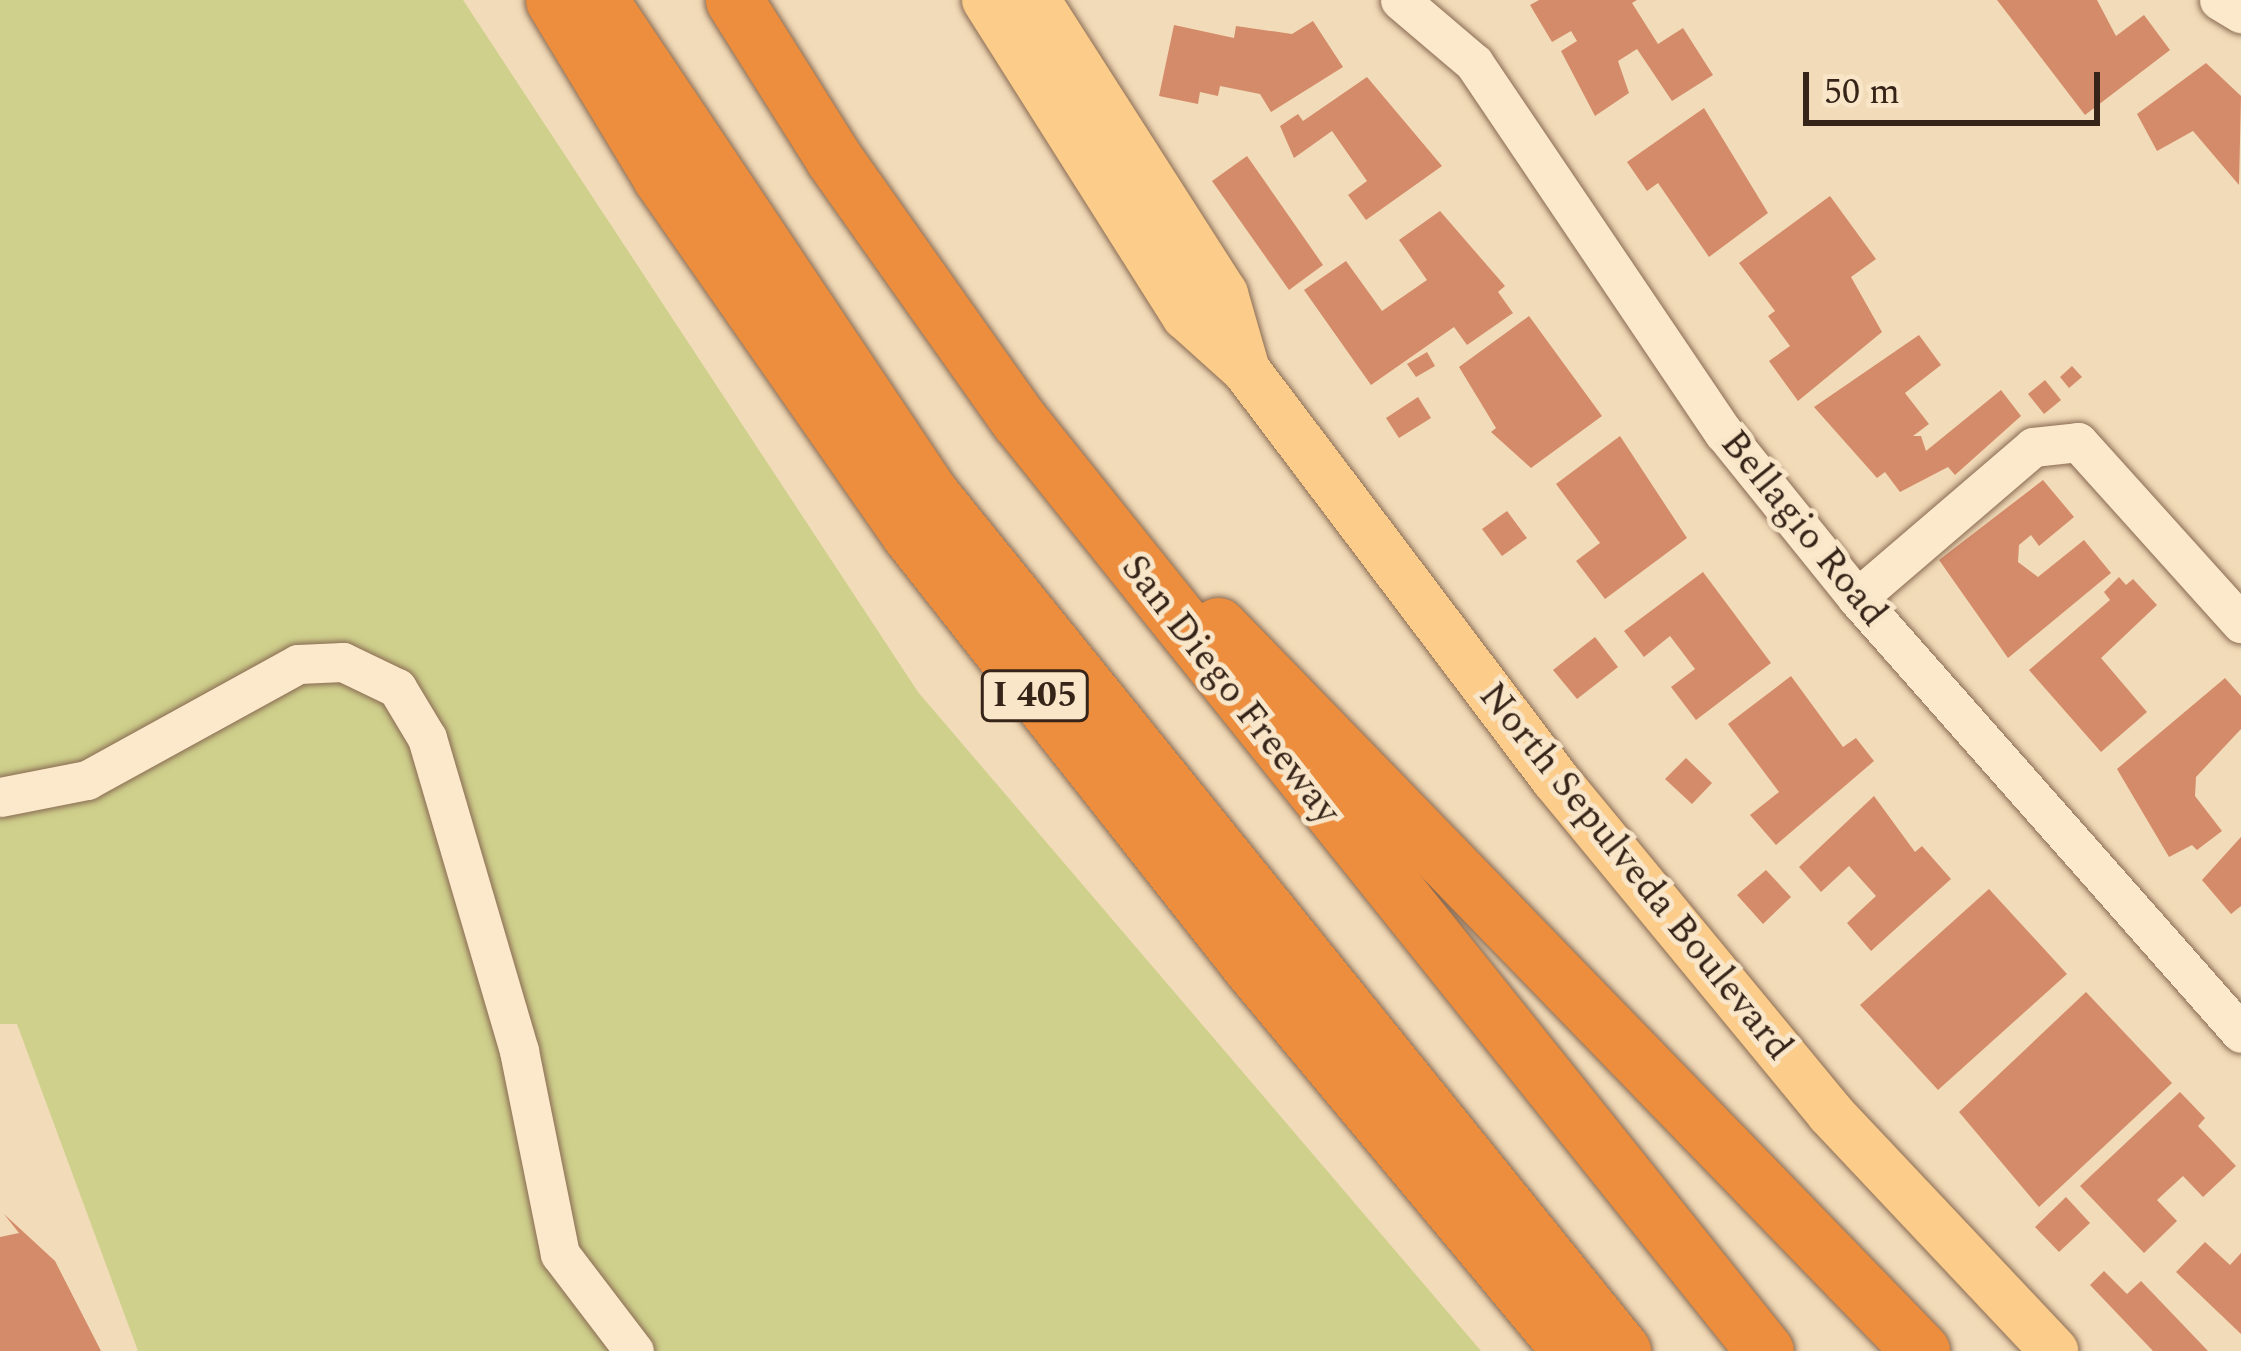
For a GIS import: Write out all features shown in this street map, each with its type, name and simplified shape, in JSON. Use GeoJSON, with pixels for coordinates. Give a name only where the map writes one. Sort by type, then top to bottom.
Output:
{"type":"FeatureCollection","features":[{"type":"Feature","properties":{"kind":"highway","name":"I 405"},"geometry":{"type":"LineString","coordinates":[[554,0],[662,177],[910,535],[1254,970],[1572,1351]]}},
{"type":"Feature","properties":{"kind":"highway"},"geometry":{"type":"LineString","coordinates":[[599,0],[930,494],[1622,1351]]}},
{"type":"Feature","properties":{"kind":"highway","name":"San Diego Freeway"},"geometry":{"type":"LineString","coordinates":[[734,0],[834,159],[1019,420],[1765,1351]]}},
{"type":"Feature","properties":{"kind":"highway"},"geometry":{"type":"LineString","coordinates":[[1019,420],[1921,1351]]}},
{"type":"Feature","properties":{"kind":"main road","name":"North Sepulveda Boulevard"},"geometry":{"type":"LineString","coordinates":[[986,0],[1186,316],[1246,370],[1569,796],[1830,1113],[2054,1351]]}},
{"type":"Feature","properties":{"kind":"main road","name":"North Sepulveda Boulevard"},"geometry":{"type":"LineString","coordinates":[[1036,0],[1224,294],[1246,370]]}},
{"type":"Feature","properties":{"kind":"street","name":"Bellagio Road"},"geometry":{"type":"LineString","coordinates":[[1400,0],[1474,63],[1724,433],[1856,598],[2241,1033]]}},
{"type":"Feature","properties":{"kind":"street"},"geometry":{"type":"LineString","coordinates":[[2219,0],[2241,13]]}},
{"type":"Feature","properties":{"kind":"street"},"geometry":{"type":"LineString","coordinates":[[1856,598],[2033,447],[2078,442],[2241,623]]}},
{"type":"Feature","properties":{"kind":"street"},"geometry":{"type":"LineString","coordinates":[[0,797],[87,780],[298,664],[343,662],[397,688],[414,709],[437,768],[519,1051],[560,1254],[634,1351]]}},
{"type":"Feature","properties":{"kind":"green space"},"geometry":{"type":"Polygon","coordinates":[[[0,0],[463,0],[918,692],[1481,1351],[138,1351],[17,1024],[0,1024],[0,0]]]}},
{"type":"Feature","properties":{"kind":"building"},"geometry":{"type":"Polygon","coordinates":[[[1539,0],[1637,0],[1632,3],[1658,44],[1683,28],[1713,75],[1672,101],[1637,49],[1618,61],[1629,93],[1595,116],[1561,51],[1577,41],[1571,31],[1552,42],[1530,5],[1539,0]]]}},
{"type":"Feature","properties":{"kind":"building"},"geometry":{"type":"Polygon","coordinates":[[[1997,0],[2097,0],[2116,36],[2144,15],[2170,50],[2085,115],[1997,0]]]}},
{"type":"Feature","properties":{"kind":"building"},"geometry":{"type":"Polygon","coordinates":[[[1313,21],[1343,67],[1271,112],[1260,94],[1220,86],[1218,96],[1200,92],[1198,104],[1159,96],[1174,25],[1234,38],[1236,26],[1292,34],[1313,21]]]}},
{"type":"Feature","properties":{"kind":"building"},"geometry":{"type":"Polygon","coordinates":[[[2206,63],[2241,96],[2239,185],[2193,131],[2157,151],[2137,114],[2206,63]]]}},
{"type":"Feature","properties":{"kind":"building"},"geometry":{"type":"Polygon","coordinates":[[[1367,77],[1442,166],[1366,220],[1348,195],[1367,181],[1332,131],[1294,158],[1280,126],[1298,114],[1303,121],[1367,77]]]}},
{"type":"Feature","properties":{"kind":"building"},"geometry":{"type":"Polygon","coordinates":[[[1704,108],[1768,213],[1709,257],[1658,183],[1647,191],[1627,162],[1704,108]]]}},
{"type":"Feature","properties":{"kind":"building"},"geometry":{"type":"Polygon","coordinates":[[[1247,156],[1323,265],[1289,290],[1212,181],[1247,156]]]}},
{"type":"Feature","properties":{"kind":"building"},"geometry":{"type":"Polygon","coordinates":[[[1830,196],[1876,259],[1851,277],[1882,332],[1798,401],[1769,361],[1790,346],[1768,316],[1775,311],[1739,263],[1830,196]]]}},
{"type":"Feature","properties":{"kind":"building"},"geometry":{"type":"Polygon","coordinates":[[[1440,211],[1505,286],[1498,292],[1513,313],[1467,345],[1454,327],[1371,385],[1304,290],[1346,261],[1382,311],[1427,280],[1399,240],[1440,211]]]}},
{"type":"Feature","properties":{"kind":"building"},"geometry":{"type":"Polygon","coordinates":[[[1529,316],[1602,416],[1531,468],[1491,432],[1496,428],[1459,367],[1529,316]]]}},
{"type":"Feature","properties":{"kind":"building"},"geometry":{"type":"Polygon","coordinates":[[[1919,335],[1941,365],[1905,393],[1929,424],[1913,436],[1921,436],[1926,451],[2001,390],[2021,416],[1955,475],[1948,467],[1900,492],[1885,472],[1877,478],[1814,407],[1919,335]]]}},
{"type":"Feature","properties":{"kind":"building"},"geometry":{"type":"Polygon","coordinates":[[[1427,352],[1435,366],[1416,377],[1407,364],[1427,352]]]}},
{"type":"Feature","properties":{"kind":"building"},"geometry":{"type":"Polygon","coordinates":[[[2072,366],[2082,377],[2069,388],[2060,377],[2072,366]]]}},
{"type":"Feature","properties":{"kind":"building"},"geometry":{"type":"Polygon","coordinates":[[[2045,380],[2061,400],[2044,414],[2028,394],[2045,380]]]}},
{"type":"Feature","properties":{"kind":"building"},"geometry":{"type":"Polygon","coordinates":[[[1418,397],[1431,418],[1399,438],[1386,418],[1418,397]]]}},
{"type":"Feature","properties":{"kind":"building"},"geometry":{"type":"Polygon","coordinates":[[[1620,436],[1687,538],[1605,599],[1576,561],[1600,543],[1556,484],[1620,436]]]}},
{"type":"Feature","properties":{"kind":"building"},"geometry":{"type":"Polygon","coordinates":[[[2043,480],[2074,517],[2039,546],[2031,535],[2019,545],[2018,562],[2038,577],[2084,540],[2111,573],[2008,658],[1939,560],[2043,480]]]}},
{"type":"Feature","properties":{"kind":"building"},"geometry":{"type":"Polygon","coordinates":[[[1507,511],[1527,538],[1502,556],[1482,529],[1507,511]]]}},
{"type":"Feature","properties":{"kind":"building"},"geometry":{"type":"Polygon","coordinates":[[[1703,572],[1771,663],[1696,720],[1671,687],[1695,669],[1670,636],[1644,657],[1624,631],[1703,572]]]}},
{"type":"Feature","properties":{"kind":"building"},"geometry":{"type":"Polygon","coordinates":[[[2119,577],[2126,585],[2133,579],[2157,605],[2101,658],[2147,712],[2101,752],[2029,670],[2110,600],[2104,592],[2119,577]]]}},
{"type":"Feature","properties":{"kind":"building"},"geometry":{"type":"Polygon","coordinates":[[[1595,637],[1618,667],[1577,699],[1553,670],[1595,637]]]}},
{"type":"Feature","properties":{"kind":"building"},"geometry":{"type":"Polygon","coordinates":[[[1791,676],[1843,747],[1856,738],[1874,761],[1776,845],[1750,815],[1779,792],[1728,724],[1791,676]]]}},
{"type":"Feature","properties":{"kind":"building"},"geometry":{"type":"Polygon","coordinates":[[[2225,678],[2241,696],[2241,729],[2196,777],[2195,796],[2222,831],[2197,850],[2192,845],[2169,857],[2117,769],[2225,678]]]}},
{"type":"Feature","properties":{"kind":"building"},"geometry":{"type":"Polygon","coordinates":[[[1686,758],[1712,783],[1692,804],[1665,779],[1686,758]]]}},
{"type":"Feature","properties":{"kind":"building"},"geometry":{"type":"Polygon","coordinates":[[[1874,796],[1915,852],[1922,846],[1951,879],[1871,951],[1847,923],[1876,896],[1849,866],[1821,892],[1799,867],[1874,796]]]}},
{"type":"Feature","properties":{"kind":"building"},"geometry":{"type":"Polygon","coordinates":[[[2241,837],[2241,906],[2231,914],[2202,880],[2241,837]]]}},
{"type":"Feature","properties":{"kind":"building"},"geometry":{"type":"Polygon","coordinates":[[[1766,870],[1791,897],[1763,924],[1737,895],[1766,870]]]}},
{"type":"Feature","properties":{"kind":"building"},"geometry":{"type":"Polygon","coordinates":[[[1989,889],[2067,974],[1938,1090],[1860,1005],[1989,889]]]}},
{"type":"Feature","properties":{"kind":"building"},"geometry":{"type":"Polygon","coordinates":[[[2086,992],[2172,1083],[2039,1207],[1959,1112],[2086,992]]]}},
{"type":"Feature","properties":{"kind":"building"},"geometry":{"type":"Polygon","coordinates":[[[2180,1092],[2205,1118],[2198,1126],[2236,1166],[2203,1197],[2183,1176],[2157,1200],[2177,1221],[2144,1253],[2080,1186],[2180,1092]]]}},
{"type":"Feature","properties":{"kind":"building"},"geometry":{"type":"Polygon","coordinates":[[[2066,1197],[2090,1223],[2059,1252],[2035,1227],[2066,1197]]]}},
{"type":"Feature","properties":{"kind":"building"},"geometry":{"type":"Polygon","coordinates":[[[4,1214],[55,1261],[101,1351],[0,1351],[0,1237],[19,1233],[4,1214]]]}},
{"type":"Feature","properties":{"kind":"building"},"geometry":{"type":"Polygon","coordinates":[[[2205,1242],[2230,1265],[2241,1253],[2241,1334],[2176,1272],[2205,1242]]]}},
{"type":"Feature","properties":{"kind":"building"},"geometry":{"type":"Polygon","coordinates":[[[2104,1271],[2127,1294],[2141,1281],[2208,1351],[2153,1351],[2090,1285],[2104,1271]]]}}]}
